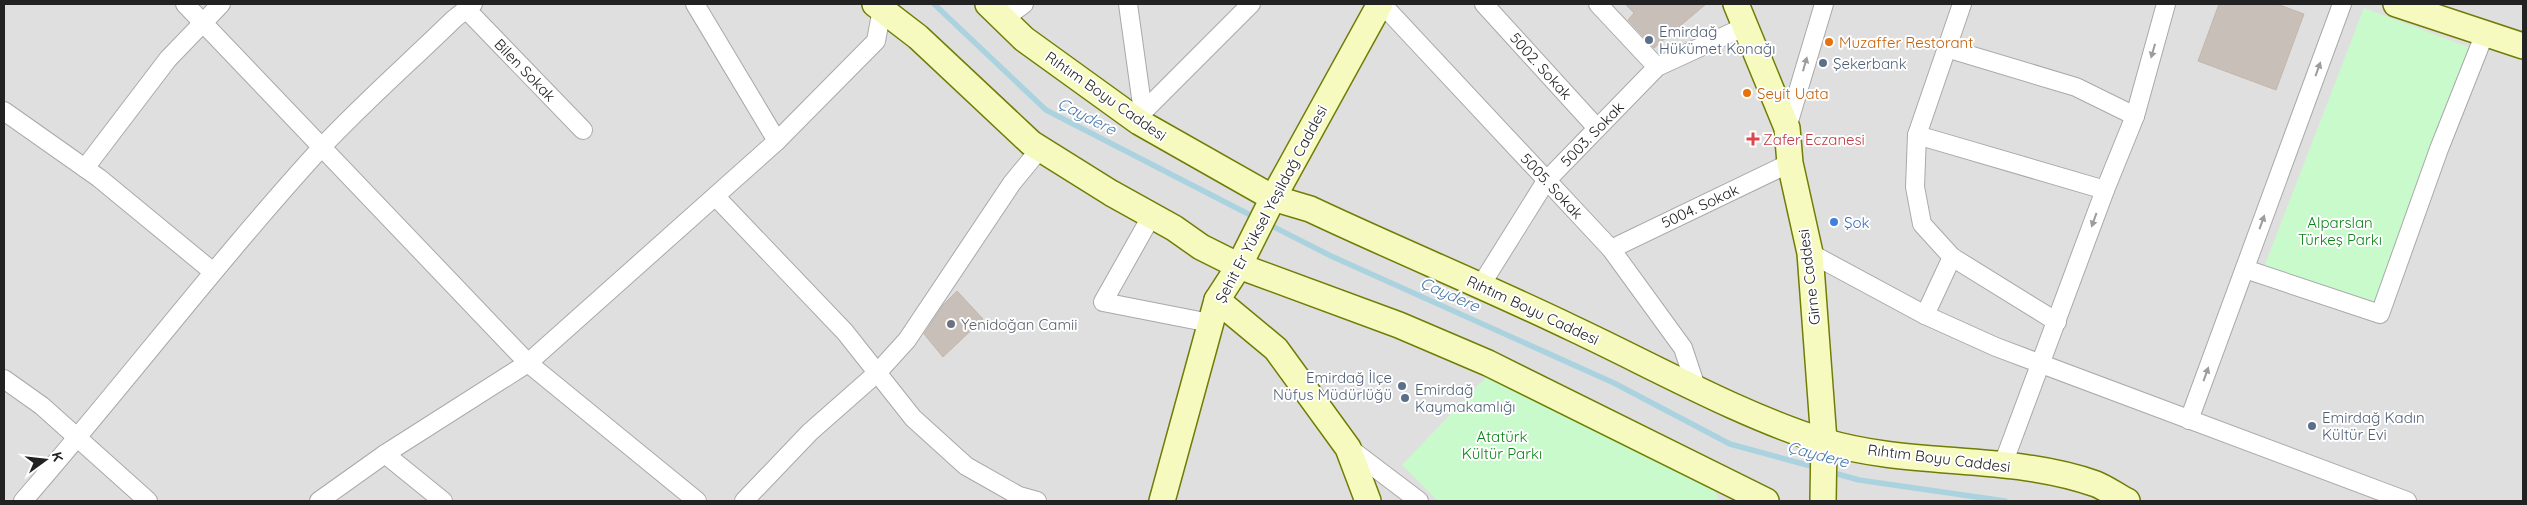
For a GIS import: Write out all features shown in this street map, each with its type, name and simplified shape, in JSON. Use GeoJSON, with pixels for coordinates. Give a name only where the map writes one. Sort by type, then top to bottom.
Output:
{"type":"FeatureCollection","features":[{"type":"Feature","properties":{"kind":"street"},"geometry":{"type":"LineString","coordinates":[[185,4],[528,363],[697,501]]}},
{"type":"Feature","properties":{"kind":"street"},"geometry":{"type":"LineString","coordinates":[[85,168],[168,58],[221,4]]}},
{"type":"Feature","properties":{"kind":"street"},"geometry":{"type":"LineString","coordinates":[[695,4],[777,141]]}},
{"type":"Feature","properties":{"kind":"street"},"geometry":{"type":"LineString","coordinates":[[1128,4],[1141,117]]}},
{"type":"Feature","properties":{"kind":"street"},"geometry":{"type":"LineString","coordinates":[[1141,117],[1252,4]]}},
{"type":"Feature","properties":{"kind":"street","name":"5005. Sokak"},"geometry":{"type":"LineString","coordinates":[[1381,4],[1610,249],[1683,348],[1696,387]]}},
{"type":"Feature","properties":{"kind":"street","name":"Şehit Er Yüksel Yeşildağ Caddesi"},"geometry":{"type":"LineString","coordinates":[[1162,501],[1214,312],[1273,198],[1381,4]]}},
{"type":"Feature","properties":{"kind":"street","name":"5002. Sokak"},"geometry":{"type":"LineString","coordinates":[[1484,4],[1597,128]]}},
{"type":"Feature","properties":{"kind":"street"},"geometry":{"type":"LineString","coordinates":[[1598,4],[1657,67]]}},
{"type":"Feature","properties":{"kind":"street","name":"Girne Caddesi"},"geometry":{"type":"LineString","coordinates":[[1736,4],[1787,128],[1790,163],[1810,253],[1824,441],[1823,501]]}},
{"type":"Feature","properties":{"kind":"street"},"geometry":{"type":"LineString","coordinates":[[1787,128],[1824,4]]}},
{"type":"Feature","properties":{"kind":"street"},"geometry":{"type":"LineString","coordinates":[[1962,4],[1917,136],[1915,186],[1922,224],[1952,257],[2057,322]]}},
{"type":"Feature","properties":{"kind":"street"},"geometry":{"type":"LineString","coordinates":[[2003,464],[2105,190],[2135,116],[2166,4]]}},
{"type":"Feature","properties":{"kind":"street"},"geometry":{"type":"LineString","coordinates":[[2190,420],[2342,4]]}},
{"type":"Feature","properties":{"kind":"street"},"geometry":{"type":"LineString","coordinates":[[2396,4],[2523,46]]}},
{"type":"Feature","properties":{"kind":"street"},"geometry":{"type":"LineString","coordinates":[[23,501],[78,437],[212,271],[322,147],[470,6]]}},
{"type":"Feature","properties":{"kind":"street","name":"Bilen Sokak"},"geometry":{"type":"LineString","coordinates":[[470,6],[583,130]]}},
{"type":"Feature","properties":{"kind":"street"},"geometry":{"type":"LineString","coordinates":[[319,501],[385,454],[528,363],[777,141],[876,41],[881,6]]}},
{"type":"Feature","properties":{"kind":"street"},"geometry":{"type":"LineString","coordinates":[[881,6],[918,37],[1031,143],[1152,215],[1201,247],[1239,266],[1400,325],[1488,363],[1766,501]]}},
{"type":"Feature","properties":{"kind":"street","name":"Rıhtım Boyu Caddesi"},"geometry":{"type":"LineString","coordinates":[[1006,9],[1024,39],[1141,117],[1273,198],[1310,209],[1482,286],[1762,418],[1824,441],[1896,456],[2003,464],[2097,484],[2126,501]]}},
{"type":"Feature","properties":{"kind":"street","name":"5003. Sokak"},"geometry":{"type":"LineString","coordinates":[[1482,286],[1546,181],[1657,67],[1744,27]]}},
{"type":"Feature","properties":{"kind":"street"},"geometry":{"type":"LineString","coordinates":[[2245,269],[2380,314],[2439,149],[2485,33]]}},
{"type":"Feature","properties":{"kind":"street"},"geometry":{"type":"LineString","coordinates":[[1946,48],[2076,87],[2135,116]]}},
{"type":"Feature","properties":{"kind":"street"},"geometry":{"type":"LineString","coordinates":[[4,111],[85,168],[212,271]]}},
{"type":"Feature","properties":{"kind":"street"},"geometry":{"type":"LineString","coordinates":[[1917,136],[2105,190]]}},
{"type":"Feature","properties":{"kind":"street"},"geometry":{"type":"LineString","coordinates":[[744,501],[810,432],[877,373],[907,340],[1012,183],[1040,149]]}},
{"type":"Feature","properties":{"kind":"street","name":"5004. Sokak"},"geometry":{"type":"LineString","coordinates":[[1610,249],[1790,163]]}},
{"type":"Feature","properties":{"kind":"street"},"geometry":{"type":"LineString","coordinates":[[716,197],[845,332],[912,418],[966,466],[1019,496],[1037,501]]}},
{"type":"Feature","properties":{"kind":"street"},"geometry":{"type":"LineString","coordinates":[[1152,215],[1103,302],[1214,312],[1276,349],[1348,448],[1368,501]]}},
{"type":"Feature","properties":{"kind":"street"},"geometry":{"type":"LineString","coordinates":[[1810,253],[1924,315],[2040,365],[2408,501]]}},
{"type":"Feature","properties":{"kind":"street"},"geometry":{"type":"LineString","coordinates":[[1924,315],[1952,257]]}},
{"type":"Feature","properties":{"kind":"street"},"geometry":{"type":"LineString","coordinates":[[4,379],[42,406],[148,501]]}},
{"type":"Feature","properties":{"kind":"street"},"geometry":{"type":"LineString","coordinates":[[1348,448],[1419,501]]}},
{"type":"Feature","properties":{"kind":"street"},"geometry":{"type":"LineString","coordinates":[[385,454],[443,501]]}},
{"type":"Feature","properties":{"kind":"shaded area"},"geometry":{"type":"Polygon","coordinates":[[[4,4],[2523,4],[2523,501],[4,501],[4,4]]]}},
{"type":"Feature","properties":{"kind":"green space","name":"Alparslan Türkeş Parkı"},"geometry":{"type":"Polygon","coordinates":[[[2364,8],[2471,48],[2375,305],[2264,267],[2364,8]]]}},
{"type":"Feature","properties":{"kind":"green space","name":"Atatürk Kültür Parkı"},"geometry":{"type":"Polygon","coordinates":[[[1489,374],[1713,486],[1719,501],[1438,501],[1402,465],[1489,374]]]}},
{"type":"Feature","properties":{"kind":"building","name":"Emirdağ Hükümet Konağı"},"geometry":{"type":"Polygon","coordinates":[[[1625,4],[1706,4],[1654,48],[1628,20],[1634,13],[1625,4]]]}},
{"type":"Feature","properties":{"kind":"building"},"geometry":{"type":"Polygon","coordinates":[[[2219,4],[2277,4],[2304,14],[2276,90],[2198,61],[2219,4]]]}},
{"type":"Feature","properties":{"kind":"building","name":"Yenidoğan Camii"},"geometry":{"type":"Polygon","coordinates":[[[957,291],[983,319],[943,357],[924,334],[943,305],[957,291]]]}},
{"type":"Feature","properties":{"kind":"waterway","name":"Çaydere"},"geometry":{"type":"LineString","coordinates":[[934,4],[1046,110],[1256,218]]}},
{"type":"Feature","properties":{"kind":"waterway","name":"Çaydere"},"geometry":{"type":"LineString","coordinates":[[1266,223],[1331,256],[1614,383],[1730,444],[1818,468]]}},
{"type":"Feature","properties":{"kind":"waterway","name":"Çaydere"},"geometry":{"type":"LineString","coordinates":[[1830,472],[1859,480],[2005,501]]}},
{"type":"Feature","properties":{"kind":"place","name":"Emirdağ Hükümet Konağı"},"geometry":{"type":"Point","coordinates":[1649,40]}},
{"type":"Feature","properties":{"kind":"place","name":"Muzaffer Restorant"},"geometry":{"type":"Point","coordinates":[1829,42]}},
{"type":"Feature","properties":{"kind":"place","name":"Şekerbank"},"geometry":{"type":"Point","coordinates":[1823,63]}},
{"type":"Feature","properties":{"kind":"place","name":"Seyit Uata"},"geometry":{"type":"Point","coordinates":[1747,93]}},
{"type":"Feature","properties":{"kind":"place","name":"Zafer Eczanesi"},"geometry":{"type":"Point","coordinates":[1753,139]}},
{"type":"Feature","properties":{"kind":"place","name":"Şok"},"geometry":{"type":"Point","coordinates":[1834,222]}},
{"type":"Feature","properties":{"kind":"place","name":"Yenidoğan Camii"},"geometry":{"type":"Point","coordinates":[951,324]}},
{"type":"Feature","properties":{"kind":"place","name":"Emirdağ İlçe Nüfus Müdürlüğü"},"geometry":{"type":"Point","coordinates":[1402,386]}},
{"type":"Feature","properties":{"kind":"place","name":"Emirdağ Kaymakamlığı"},"geometry":{"type":"Point","coordinates":[1405,398]}},
{"type":"Feature","properties":{"kind":"place","name":"Emirdağ Kadın Kültür Evi"},"geometry":{"type":"Point","coordinates":[2312,426]}}]}
